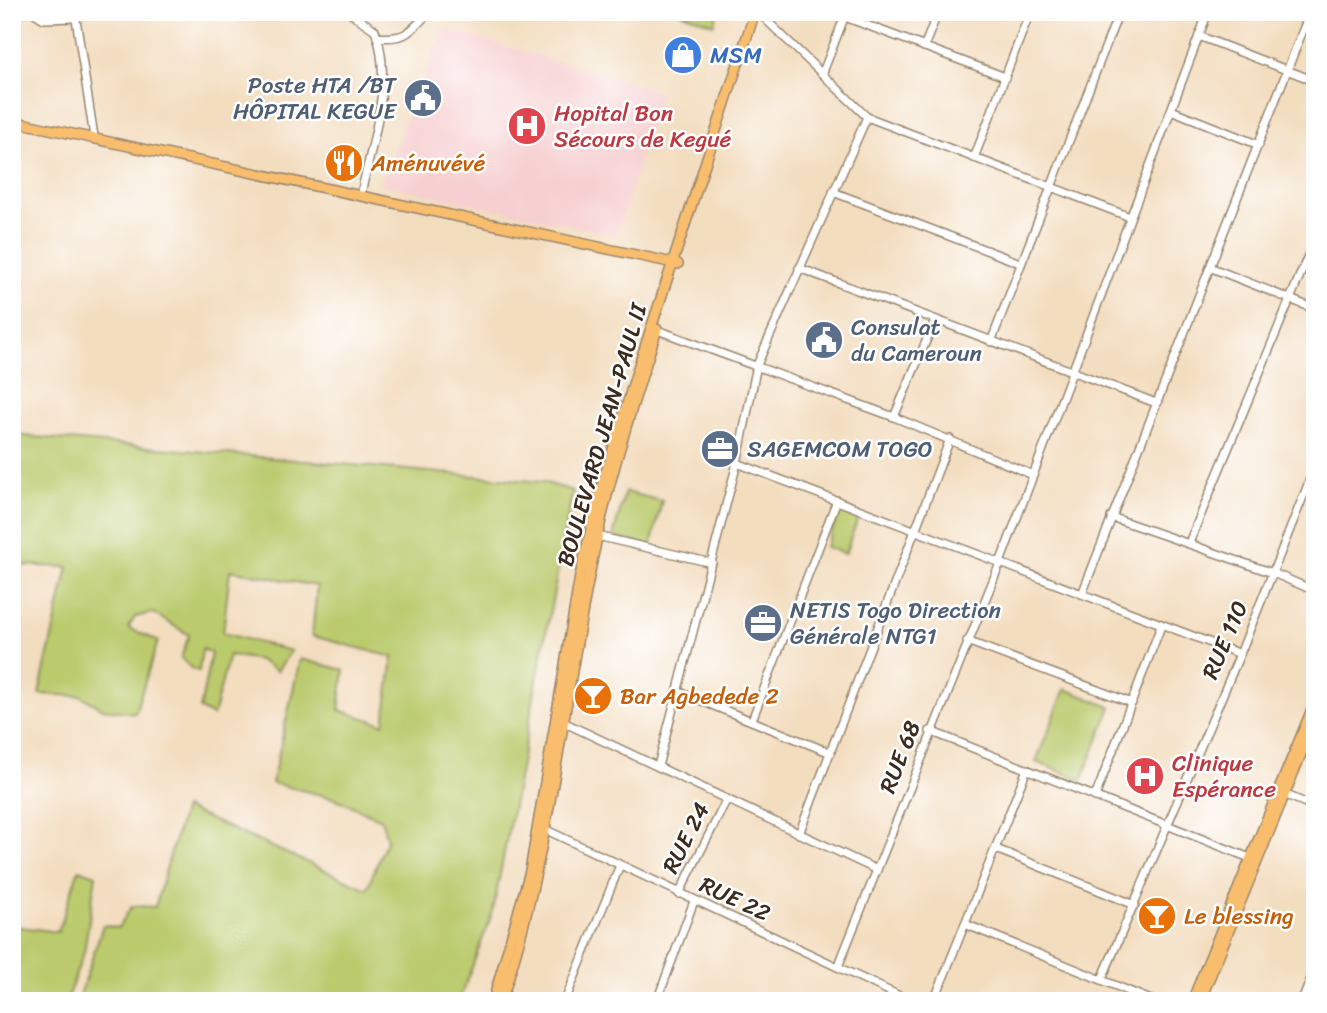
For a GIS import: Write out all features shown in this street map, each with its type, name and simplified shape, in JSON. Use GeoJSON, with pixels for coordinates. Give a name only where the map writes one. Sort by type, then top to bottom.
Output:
{"type":"FeatureCollection","features":[{"type":"Feature","properties":{"kind":"main road","name":"BOULEVARD JEAN-PAUL II"},"geometry":{"type":"LineString","coordinates":[[493,1001],[542,828],[580,576],[599,495],[759,13]]}},
{"type":"Feature","properties":{"kind":"main road"},"geometry":{"type":"LineString","coordinates":[[12,121],[94,136],[676,264]]}},
{"type":"Feature","properties":{"kind":"main road","name":"BOULEVARD JEAN-PAUL II"},"geometry":{"type":"LineString","coordinates":[[501,1001],[526,916],[597,536],[654,329]]}},
{"type":"Feature","properties":{"kind":"main road"},"geometry":{"type":"LineString","coordinates":[[1200,1001],[1315,702]]}},
{"type":"Feature","properties":{"kind":"main road"},"geometry":{"type":"LineString","coordinates":[[1192,1001],[1315,720]]}},
{"type":"Feature","properties":{"kind":"street"},"geometry":{"type":"LineString","coordinates":[[33,12],[44,19],[75,15],[94,136]]}},
{"type":"Feature","properties":{"kind":"street"},"geometry":{"type":"LineString","coordinates":[[349,12],[375,30],[383,83],[361,194]]}},
{"type":"Feature","properties":{"kind":"street"},"geometry":{"type":"LineString","coordinates":[[377,37],[398,39],[411,32],[429,12]]}},
{"type":"Feature","properties":{"kind":"street"},"geometry":{"type":"LineString","coordinates":[[925,47],[938,12]]}},
{"type":"Feature","properties":{"kind":"street"},"geometry":{"type":"LineString","coordinates":[[974,158],[1030,12]]}},
{"type":"Feature","properties":{"kind":"street"},"geometry":{"type":"LineString","coordinates":[[991,342],[1119,12]]}},
{"type":"Feature","properties":{"kind":"street","name":"RUE 68"},"geometry":{"type":"LineString","coordinates":[[838,967],[930,731],[1000,563],[1208,12]]}},
{"type":"Feature","properties":{"kind":"street"},"geometry":{"type":"LineString","coordinates":[[1082,594],[1212,268],[1310,12]]}},
{"type":"Feature","properties":{"kind":"street"},"geometry":{"type":"LineString","coordinates":[[759,13],[867,117],[1130,217]]}},
{"type":"Feature","properties":{"kind":"street"},"geometry":{"type":"LineString","coordinates":[[823,72],[846,14],[1005,77]]}},
{"type":"Feature","properties":{"kind":"street"},"geometry":{"type":"LineString","coordinates":[[1199,36],[1315,81]]}},
{"type":"Feature","properties":{"kind":"street"},"geometry":{"type":"LineString","coordinates":[[1171,110],[1259,145]]}},
{"type":"Feature","properties":{"kind":"street"},"geometry":{"type":"LineString","coordinates":[[659,766],[737,463],[757,365],[867,117]]}},
{"type":"Feature","properties":{"kind":"street"},"geometry":{"type":"LineString","coordinates":[[833,192],[1020,263]]}},
{"type":"Feature","properties":{"kind":"street"},"geometry":{"type":"LineString","coordinates":[[1189,543],[1315,239]]}},
{"type":"Feature","properties":{"kind":"street"},"geometry":{"type":"LineString","coordinates":[[799,268],[1156,403]]}},
{"type":"Feature","properties":{"kind":"street"},"geometry":{"type":"LineString","coordinates":[[1212,268],[1315,309]]}},
{"type":"Feature","properties":{"kind":"street"},"geometry":{"type":"LineString","coordinates":[[894,417],[935,320]]}},
{"type":"Feature","properties":{"kind":"street"},"geometry":{"type":"LineString","coordinates":[[654,329],[894,417],[1033,475]]}},
{"type":"Feature","properties":{"kind":"street"},"geometry":{"type":"LineString","coordinates":[[799,834],[950,439]]}},
{"type":"Feature","properties":{"kind":"street"},"geometry":{"type":"LineString","coordinates":[[737,463],[1240,654]]}},
{"type":"Feature","properties":{"kind":"street","name":"RUE 110"},"geometry":{"type":"LineString","coordinates":[[1102,979],[1240,654],[1315,467]]}},
{"type":"Feature","properties":{"kind":"street"},"geometry":{"type":"LineString","coordinates":[[752,720],[837,500]]}},
{"type":"Feature","properties":{"kind":"street"},"geometry":{"type":"LineString","coordinates":[[1111,517],[1273,573],[1315,591]]}},
{"type":"Feature","properties":{"kind":"street"},"geometry":{"type":"LineString","coordinates":[[597,536],[712,563]]}},
{"type":"Feature","properties":{"kind":"street"},"geometry":{"type":"LineString","coordinates":[[1095,797],[1161,626]]}},
{"type":"Feature","properties":{"kind":"street"},"geometry":{"type":"LineString","coordinates":[[967,641],[1132,703]]}},
{"type":"Feature","properties":{"kind":"street"},"geometry":{"type":"LineString","coordinates":[[677,691],[831,753]]}},
{"type":"Feature","properties":{"kind":"street"},"geometry":{"type":"LineString","coordinates":[[563,722],[877,870]]}},
{"type":"Feature","properties":{"kind":"street"},"geometry":{"type":"LineString","coordinates":[[930,731],[1253,859]]}},
{"type":"Feature","properties":{"kind":"street"},"geometry":{"type":"LineString","coordinates":[[934,1001],[1027,769]]}},
{"type":"Feature","properties":{"kind":"street"},"geometry":{"type":"LineString","coordinates":[[1284,794],[1315,807]]}},
{"type":"Feature","properties":{"kind":"street","name":"RUE 24"},"geometry":{"type":"LineString","coordinates":[[679,894],[727,799]]}},
{"type":"Feature","properties":{"kind":"street","name":"RUE 22"},"geometry":{"type":"LineString","coordinates":[[542,828],[910,1001]]}},
{"type":"Feature","properties":{"kind":"street"},"geometry":{"type":"LineString","coordinates":[[996,849],[1135,905]]}},
{"type":"Feature","properties":{"kind":"street"},"geometry":{"type":"LineString","coordinates":[[565,1001],[620,865]]}},
{"type":"Feature","properties":{"kind":"street"},"geometry":{"type":"LineString","coordinates":[[657,1001],[694,901]]}},
{"type":"Feature","properties":{"kind":"street"},"geometry":{"type":"LineString","coordinates":[[965,924],[1153,1001]]}},
{"type":"Feature","properties":{"kind":"street"},"geometry":{"type":"LineString","coordinates":[[1302,1001],[1315,969]]}},
{"type":"Feature","properties":{"kind":"shaded area","name":"Hopital Bon Sécours de Kegué"},"geometry":{"type":"Polygon","coordinates":[[[444,28],[661,92],[616,235],[380,184],[444,28]]]}},
{"type":"Feature","properties":{"kind":"green space"},"geometry":{"type":"Polygon","coordinates":[[[679,12],[718,12],[714,24],[679,12]]]}},
{"type":"Feature","properties":{"kind":"green space"},"geometry":{"type":"Polygon","coordinates":[[[12,435],[543,482],[573,491],[493,911],[459,1001],[78,1001],[103,925],[118,928],[132,906],[155,907],[184,808],[367,889],[387,839],[381,819],[334,798],[272,783],[300,659],[344,670],[339,710],[384,724],[393,657],[312,636],[317,586],[230,570],[223,633],[291,651],[277,671],[259,660],[229,655],[213,716],[200,709],[211,653],[202,649],[199,671],[192,669],[181,658],[189,635],[153,613],[135,617],[128,628],[158,641],[135,713],[103,709],[81,696],[39,694],[68,567],[12,565],[12,435]]]}},
{"type":"Feature","properties":{"kind":"green space"},"geometry":{"type":"Polygon","coordinates":[[[625,492],[662,501],[651,546],[613,537],[625,492]]]}},
{"type":"Feature","properties":{"kind":"green space"},"geometry":{"type":"Polygon","coordinates":[[[840,508],[859,515],[845,554],[826,547],[840,508]]]}},
{"type":"Feature","properties":{"kind":"green space"},"geometry":{"type":"Polygon","coordinates":[[[1065,689],[1111,707],[1082,780],[1036,762],[1065,689]]]}},
{"type":"Feature","properties":{"kind":"green space"},"geometry":{"type":"Polygon","coordinates":[[[79,869],[96,875],[84,952],[66,1001],[12,1001],[12,926],[58,932],[79,869]]]}},
{"type":"Feature","properties":{"kind":"place","name":"MSM"},"geometry":{"type":"Point","coordinates":[683,55]}},
{"type":"Feature","properties":{"kind":"place","name":"Poste HTA /BT HÔPITAL KEGUE"},"geometry":{"type":"Point","coordinates":[423,98]}},
{"type":"Feature","properties":{"kind":"place","name":"Hopital Bon Sécours de Kegué"},"geometry":{"type":"Point","coordinates":[527,126]}},
{"type":"Feature","properties":{"kind":"place","name":"Aménuvévé"},"geometry":{"type":"Point","coordinates":[344,163]}},
{"type":"Feature","properties":{"kind":"place","name":"Consulat du Cameroun"},"geometry":{"type":"Point","coordinates":[824,340]}},
{"type":"Feature","properties":{"kind":"place","name":"SAGEMCOM TOGO"},"geometry":{"type":"Point","coordinates":[720,449]}},
{"type":"Feature","properties":{"kind":"place","name":"NETIS Togo Direction Générale NTG1"},"geometry":{"type":"Point","coordinates":[763,623]}},
{"type":"Feature","properties":{"kind":"place","name":"Bar Agbedede 2"},"geometry":{"type":"Point","coordinates":[593,696]}},
{"type":"Feature","properties":{"kind":"place","name":"Clinique Espérance"},"geometry":{"type":"Point","coordinates":[1145,776]}},
{"type":"Feature","properties":{"kind":"place","name":"Le blessing"},"geometry":{"type":"Point","coordinates":[1157,916]}}]}
